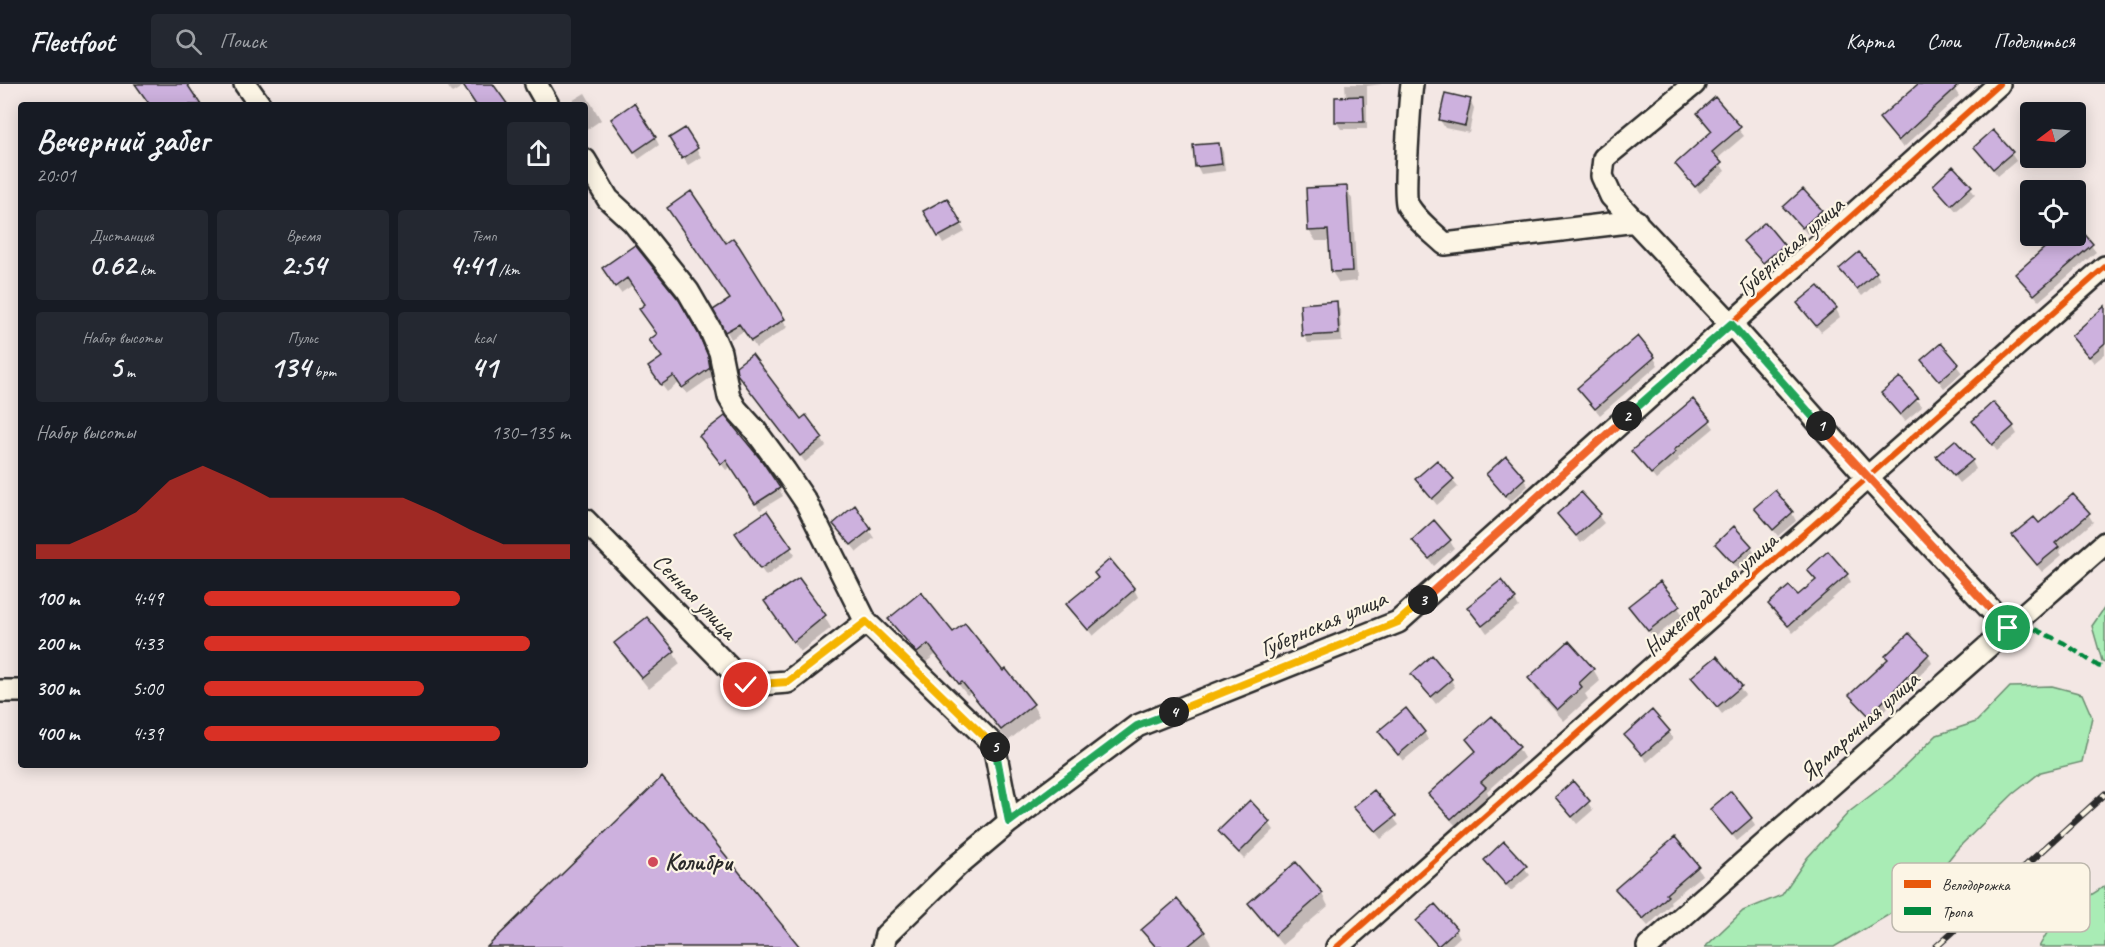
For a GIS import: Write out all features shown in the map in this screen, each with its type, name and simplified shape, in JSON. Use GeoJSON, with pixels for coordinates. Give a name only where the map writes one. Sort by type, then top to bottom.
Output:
{"type":"FeatureCollection","features":[{"type":"Feature","properties":{"kind":"street"},"geometry":{"type":"LineString","coordinates":[[245,84],[258,102]]}},
{"type":"Feature","properties":{"kind":"street"},"geometry":{"type":"LineString","coordinates":[[536,84],[546,102]]}},
{"type":"Feature","properties":{"kind":"street"},"geometry":{"type":"LineString","coordinates":[[1412,84],[1405,202],[1419,221],[1445,244],[1636,221]]}},
{"type":"Feature","properties":{"kind":"street"},"geometry":{"type":"LineString","coordinates":[[1694,84],[1604,158],[1602,176],[1611,196],[2008,628]]}},
{"type":"Feature","properties":{"kind":"street","name":"Губернская улица"},"geometry":{"type":"LineString","coordinates":[[883,947],[886,934],[958,865],[1009,822],[1137,726],[1398,622],[1999,84]]}},
{"type":"Feature","properties":{"kind":"street"},"geometry":{"type":"LineString","coordinates":[[588,165],[608,199],[633,222],[688,291],[710,329],[720,352],[729,397],[806,502],[866,622],[994,745],[1009,822]]}},
{"type":"Feature","properties":{"kind":"street","name":"Нижегородская улица"},"geometry":{"type":"LineString","coordinates":[[1337,947],[2105,267]]}},
{"type":"Feature","properties":{"kind":"street","name":"Сенная улица"},"geometry":{"type":"LineString","coordinates":[[588,523],[746,685],[788,682],[866,622]]}},
{"type":"Feature","properties":{"kind":"street","name":"Ярмарочная улица"},"geometry":{"type":"LineString","coordinates":[[1648,947],[2105,543]]}},
{"type":"Feature","properties":{"kind":"street"},"geometry":{"type":"LineString","coordinates":[[0,691],[18,690]]}},
{"type":"Feature","properties":{"kind":"green space"},"geometry":{"type":"Polygon","coordinates":[[[2105,607],[2105,662],[2102,661],[2092,626],[2105,607]]]}},
{"type":"Feature","properties":{"kind":"green space"},"geometry":{"type":"Polygon","coordinates":[[[2052,686],[2082,694],[2092,717],[2082,762],[2041,772],[2013,794],[1958,848],[1946,863],[1892,863],[1892,913],[1834,947],[1705,947],[1743,911],[1782,895],[1807,858],[1849,812],[1892,779],[1937,735],[1976,722],[2010,687],[2052,686]]]}},
{"type":"Feature","properties":{"kind":"green space"},"geometry":{"type":"Polygon","coordinates":[[[2105,886],[2105,947],[2039,947],[2048,932],[2090,932],[2090,895],[2105,886]]]}},
{"type":"Feature","properties":{"kind":"building"},"geometry":{"type":"Polygon","coordinates":[[[135,84],[187,84],[199,102],[148,102],[135,84]]]}},
{"type":"Feature","properties":{"kind":"building"},"geometry":{"type":"Polygon","coordinates":[[[462,84],[493,84],[506,102],[474,102],[462,84]]]}},
{"type":"Feature","properties":{"kind":"building"},"geometry":{"type":"Polygon","coordinates":[[[1918,84],[1960,84],[1898,141],[1879,118],[1918,84]]]}},
{"type":"Feature","properties":{"kind":"building"},"geometry":{"type":"Polygon","coordinates":[[[1445,93],[1471,99],[1465,126],[1439,120],[1445,93]]]}},
{"type":"Feature","properties":{"kind":"building"},"geometry":{"type":"Polygon","coordinates":[[[1363,96],[1364,122],[1335,122],[1335,97],[1363,96]]]}},
{"type":"Feature","properties":{"kind":"building"},"geometry":{"type":"Polygon","coordinates":[[[1715,97],[1741,127],[1712,152],[1722,163],[1695,187],[1675,164],[1712,131],[1697,113],[1715,97]]]}},
{"type":"Feature","properties":{"kind":"building"},"geometry":{"type":"Polygon","coordinates":[[[634,103],[656,137],[634,152],[611,119],[634,103]]]}},
{"type":"Feature","properties":{"kind":"building"},"geometry":{"type":"Polygon","coordinates":[[[685,128],[698,148],[682,159],[669,138],[685,128]]]}},
{"type":"Feature","properties":{"kind":"building"},"geometry":{"type":"Polygon","coordinates":[[[1993,130],[2013,152],[1993,169],[1974,147],[1993,130]]]}},
{"type":"Feature","properties":{"kind":"building"},"geometry":{"type":"Polygon","coordinates":[[[1219,143],[1222,164],[1195,167],[1193,145],[1219,143]]]}},
{"type":"Feature","properties":{"kind":"building"},"geometry":{"type":"Polygon","coordinates":[[[1953,166],[1972,186],[1951,205],[1933,185],[1953,166]]]}},
{"type":"Feature","properties":{"kind":"building"},"geometry":{"type":"Polygon","coordinates":[[[1347,186],[1352,271],[1331,272],[1328,230],[1308,231],[1306,188],[1347,186]]]}},
{"type":"Feature","properties":{"kind":"building"},"geometry":{"type":"Polygon","coordinates":[[[1803,189],[1822,210],[1802,228],[1783,207],[1803,189]]]}},
{"type":"Feature","properties":{"kind":"building"},"geometry":{"type":"Polygon","coordinates":[[[691,191],[726,243],[733,238],[739,246],[785,319],[751,341],[739,324],[725,332],[713,310],[730,299],[667,208],[691,191]]]}},
{"type":"Feature","properties":{"kind":"building"},"geometry":{"type":"Polygon","coordinates":[[[947,198],[962,224],[938,237],[923,211],[947,198]]]}},
{"type":"Feature","properties":{"kind":"building"},"geometry":{"type":"Polygon","coordinates":[[[1765,222],[1784,245],[1763,263],[1743,241],[1765,222]]]}},
{"type":"Feature","properties":{"kind":"building"},"geometry":{"type":"Polygon","coordinates":[[[2086,236],[2093,244],[2034,295],[2015,274],[2047,246],[2086,246],[2086,236]]]}},
{"type":"Feature","properties":{"kind":"building"},"geometry":{"type":"Polygon","coordinates":[[[635,245],[679,300],[708,356],[710,368],[682,388],[674,376],[661,385],[648,367],[662,357],[649,340],[657,334],[639,309],[645,304],[627,278],[615,287],[602,268],[635,245]]]}},
{"type":"Feature","properties":{"kind":"building"},"geometry":{"type":"Polygon","coordinates":[[[1859,252],[1877,272],[1857,289],[1839,269],[1859,252]]]}},
{"type":"Feature","properties":{"kind":"building"},"geometry":{"type":"Polygon","coordinates":[[[1818,286],[1837,308],[1816,326],[1797,303],[1818,286]]]}},
{"type":"Feature","properties":{"kind":"building"},"geometry":{"type":"Polygon","coordinates":[[[1337,301],[1339,334],[1302,336],[1300,304],[1337,301]]]}},
{"type":"Feature","properties":{"kind":"building"},"geometry":{"type":"Polygon","coordinates":[[[2105,306],[2105,343],[2089,357],[2071,336],[2105,306]]]}},
{"type":"Feature","properties":{"kind":"building"},"geometry":{"type":"Polygon","coordinates":[[[1638,336],[1655,357],[1595,409],[1577,388],[1638,336]]]}},
{"type":"Feature","properties":{"kind":"building"},"geometry":{"type":"Polygon","coordinates":[[[1941,343],[1959,364],[1939,381],[1921,360],[1941,343]]]}},
{"type":"Feature","properties":{"kind":"building"},"geometry":{"type":"Polygon","coordinates":[[[752,354],[801,419],[806,415],[823,438],[800,456],[737,374],[736,366],[752,354]]]}},
{"type":"Feature","properties":{"kind":"building"},"geometry":{"type":"Polygon","coordinates":[[[1900,377],[1918,398],[1900,415],[1881,393],[1900,377]]]}},
{"type":"Feature","properties":{"kind":"building"},"geometry":{"type":"Polygon","coordinates":[[[1693,399],[1711,420],[1674,450],[1676,452],[1651,474],[1631,451],[1693,399]]]}},
{"type":"Feature","properties":{"kind":"building"},"geometry":{"type":"Polygon","coordinates":[[[1993,402],[2014,426],[1992,445],[1972,421],[1993,402]]]}},
{"type":"Feature","properties":{"kind":"building"},"geometry":{"type":"Polygon","coordinates":[[[725,416],[762,461],[780,488],[755,504],[726,460],[721,464],[699,436],[725,416]]]}},
{"type":"Feature","properties":{"kind":"building"},"geometry":{"type":"Polygon","coordinates":[[[1955,440],[1973,460],[1954,476],[1936,456],[1955,440]]]}},
{"type":"Feature","properties":{"kind":"building"},"geometry":{"type":"Polygon","coordinates":[[[1506,456],[1525,478],[1505,496],[1486,474],[1506,456]]]}},
{"type":"Feature","properties":{"kind":"building"},"geometry":{"type":"Polygon","coordinates":[[[1437,460],[1454,479],[1432,499],[1415,479],[1437,460]]]}},
{"type":"Feature","properties":{"kind":"building"},"geometry":{"type":"Polygon","coordinates":[[[1775,490],[1793,512],[1773,530],[1754,508],[1775,490]]]}},
{"type":"Feature","properties":{"kind":"building"},"geometry":{"type":"Polygon","coordinates":[[[1581,492],[1601,514],[1576,536],[1557,514],[1581,492]]]}},
{"type":"Feature","properties":{"kind":"building"},"geometry":{"type":"Polygon","coordinates":[[[2073,494],[2090,513],[2055,543],[2059,547],[2037,565],[2012,535],[2034,517],[2039,523],[2073,494]]]}},
{"type":"Feature","properties":{"kind":"building"},"geometry":{"type":"Polygon","coordinates":[[[855,505],[871,529],[851,545],[833,524],[855,505]]]}},
{"type":"Feature","properties":{"kind":"building"},"geometry":{"type":"Polygon","coordinates":[[[767,511],[792,547],[760,569],[735,533],[767,511]]]}},
{"type":"Feature","properties":{"kind":"building"},"geometry":{"type":"Polygon","coordinates":[[[1434,520],[1451,540],[1429,559],[1412,540],[1434,520]]]}},
{"type":"Feature","properties":{"kind":"building"},"geometry":{"type":"Polygon","coordinates":[[[1734,526],[1752,546],[1733,563],[1715,544],[1734,526]]]}},
{"type":"Feature","properties":{"kind":"building"},"geometry":{"type":"Polygon","coordinates":[[[1828,551],[1848,574],[1788,626],[1768,604],[1789,586],[1798,595],[1816,580],[1807,570],[1828,551]]]}},
{"type":"Feature","properties":{"kind":"building"},"geometry":{"type":"Polygon","coordinates":[[[1110,559],[1135,589],[1088,630],[1066,604],[1098,578],[1094,573],[1110,559]]]}},
{"type":"Feature","properties":{"kind":"building"},"geometry":{"type":"Polygon","coordinates":[[[799,578],[826,615],[793,642],[764,601],[799,578]]]}},
{"type":"Feature","properties":{"kind":"building"},"geometry":{"type":"Polygon","coordinates":[[[1501,580],[1516,599],[1482,626],[1467,607],[1501,580]]]}},
{"type":"Feature","properties":{"kind":"building"},"geometry":{"type":"Polygon","coordinates":[[[1660,581],[1680,606],[1648,631],[1628,606],[1660,581]]]}},
{"type":"Feature","properties":{"kind":"building"},"geometry":{"type":"Polygon","coordinates":[[[921,592],[953,632],[965,623],[1003,671],[1006,669],[1034,704],[1001,730],[962,682],[959,684],[928,644],[917,653],[888,619],[921,592]]]}},
{"type":"Feature","properties":{"kind":"building"},"geometry":{"type":"Polygon","coordinates":[[[647,617],[675,651],[642,678],[614,643],[647,617]]]}},
{"type":"Feature","properties":{"kind":"building"},"geometry":{"type":"Polygon","coordinates":[[[1909,633],[1929,654],[1869,716],[1849,695],[1888,659],[1885,656],[1909,633]]]}},
{"type":"Feature","properties":{"kind":"building"},"geometry":{"type":"Polygon","coordinates":[[[1569,641],[1594,669],[1579,683],[1582,687],[1557,710],[1528,678],[1569,641]]]}},
{"type":"Feature","properties":{"kind":"building"},"geometry":{"type":"Polygon","coordinates":[[[1432,655],[1452,679],[1431,697],[1411,674],[1432,655]]]}},
{"type":"Feature","properties":{"kind":"building"},"geometry":{"type":"Polygon","coordinates":[[[1717,656],[1742,686],[1717,707],[1691,677],[1717,656]]]}},
{"type":"Feature","properties":{"kind":"building"},"geometry":{"type":"Polygon","coordinates":[[[1406,708],[1425,732],[1398,755],[1378,731],[1406,708]]]}},
{"type":"Feature","properties":{"kind":"building"},"geometry":{"type":"Polygon","coordinates":[[[1652,710],[1670,731],[1642,755],[1624,735],[1652,710]]]}},
{"type":"Feature","properties":{"kind":"building"},"geometry":{"type":"Polygon","coordinates":[[[1492,716],[1520,747],[1481,782],[1486,787],[1451,819],[1428,794],[1476,751],[1466,739],[1492,716]]]}},
{"type":"Feature","properties":{"kind":"building","name":"Колибри"},"geometry":{"type":"Polygon","coordinates":[[[662,777],[800,947],[487,947],[662,777]]]}},
{"type":"Feature","properties":{"kind":"building"},"geometry":{"type":"Polygon","coordinates":[[[1573,781],[1590,801],[1572,817],[1555,797],[1573,781]]]}},
{"type":"Feature","properties":{"kind":"building"},"geometry":{"type":"Polygon","coordinates":[[[1374,790],[1396,816],[1376,832],[1353,807],[1374,790]]]}},
{"type":"Feature","properties":{"kind":"building"},"geometry":{"type":"Polygon","coordinates":[[[1731,791],[1752,818],[1732,835],[1710,809],[1731,791]]]}},
{"type":"Feature","properties":{"kind":"building"},"geometry":{"type":"Polygon","coordinates":[[[1250,800],[1270,822],[1239,853],[1218,831],[1250,800]]]}},
{"type":"Feature","properties":{"kind":"building"},"geometry":{"type":"Polygon","coordinates":[[[1675,837],[1699,866],[1666,894],[1668,896],[1643,919],[1615,889],[1675,837]]]}},
{"type":"Feature","properties":{"kind":"building"},"geometry":{"type":"Polygon","coordinates":[[[1504,841],[1527,866],[1506,885],[1484,860],[1504,841]]]}},
{"type":"Feature","properties":{"kind":"building"},"geometry":{"type":"Polygon","coordinates":[[[1296,862],[1323,893],[1275,935],[1248,903],[1296,862]]]}},
{"type":"Feature","properties":{"kind":"building"},"geometry":{"type":"Polygon","coordinates":[[[1177,899],[1205,932],[1187,947],[1156,947],[1141,930],[1177,899]]]}},
{"type":"Feature","properties":{"kind":"building"},"geometry":{"type":"Polygon","coordinates":[[[1435,904],[1457,929],[1438,946],[1416,921],[1435,904]]]}},
{"type":"Feature","properties":{"kind":"railway"},"geometry":{"type":"LineString","coordinates":[[2029,863],[2105,794]]}},
{"type":"Feature","properties":{"kind":"railway"},"geometry":{"type":"LineString","coordinates":[[1936,947],[1953,932]]}},
{"type":"Feature","properties":{"kind":"marked path"},"geometry":{"type":"LineString","coordinates":[[2008,628],[2032,628],[2064,643],[2098,666],[2105,668]]}},
{"type":"Feature","properties":{"kind":"cycle path"},"geometry":{"type":"LineString","coordinates":[[1009,822],[1137,726],[1398,622],[1999,84]]}},
{"type":"Feature","properties":{"kind":"cycle path"},"geometry":{"type":"LineString","coordinates":[[1337,947],[2105,267]]}},
{"type":"Feature","properties":{"kind":"place","name":"Колибри"},"geometry":{"type":"Point","coordinates":[653,862]}},
{"type":"Feature","properties":{"kind":"route"},"geometry":{"type":"LineString","coordinates":[[746,685],[788,682],[866,622],[994,745],[1009,822],[1137,726],[1398,622],[1731,324],[1868,478],[2008,628]]}}]}
